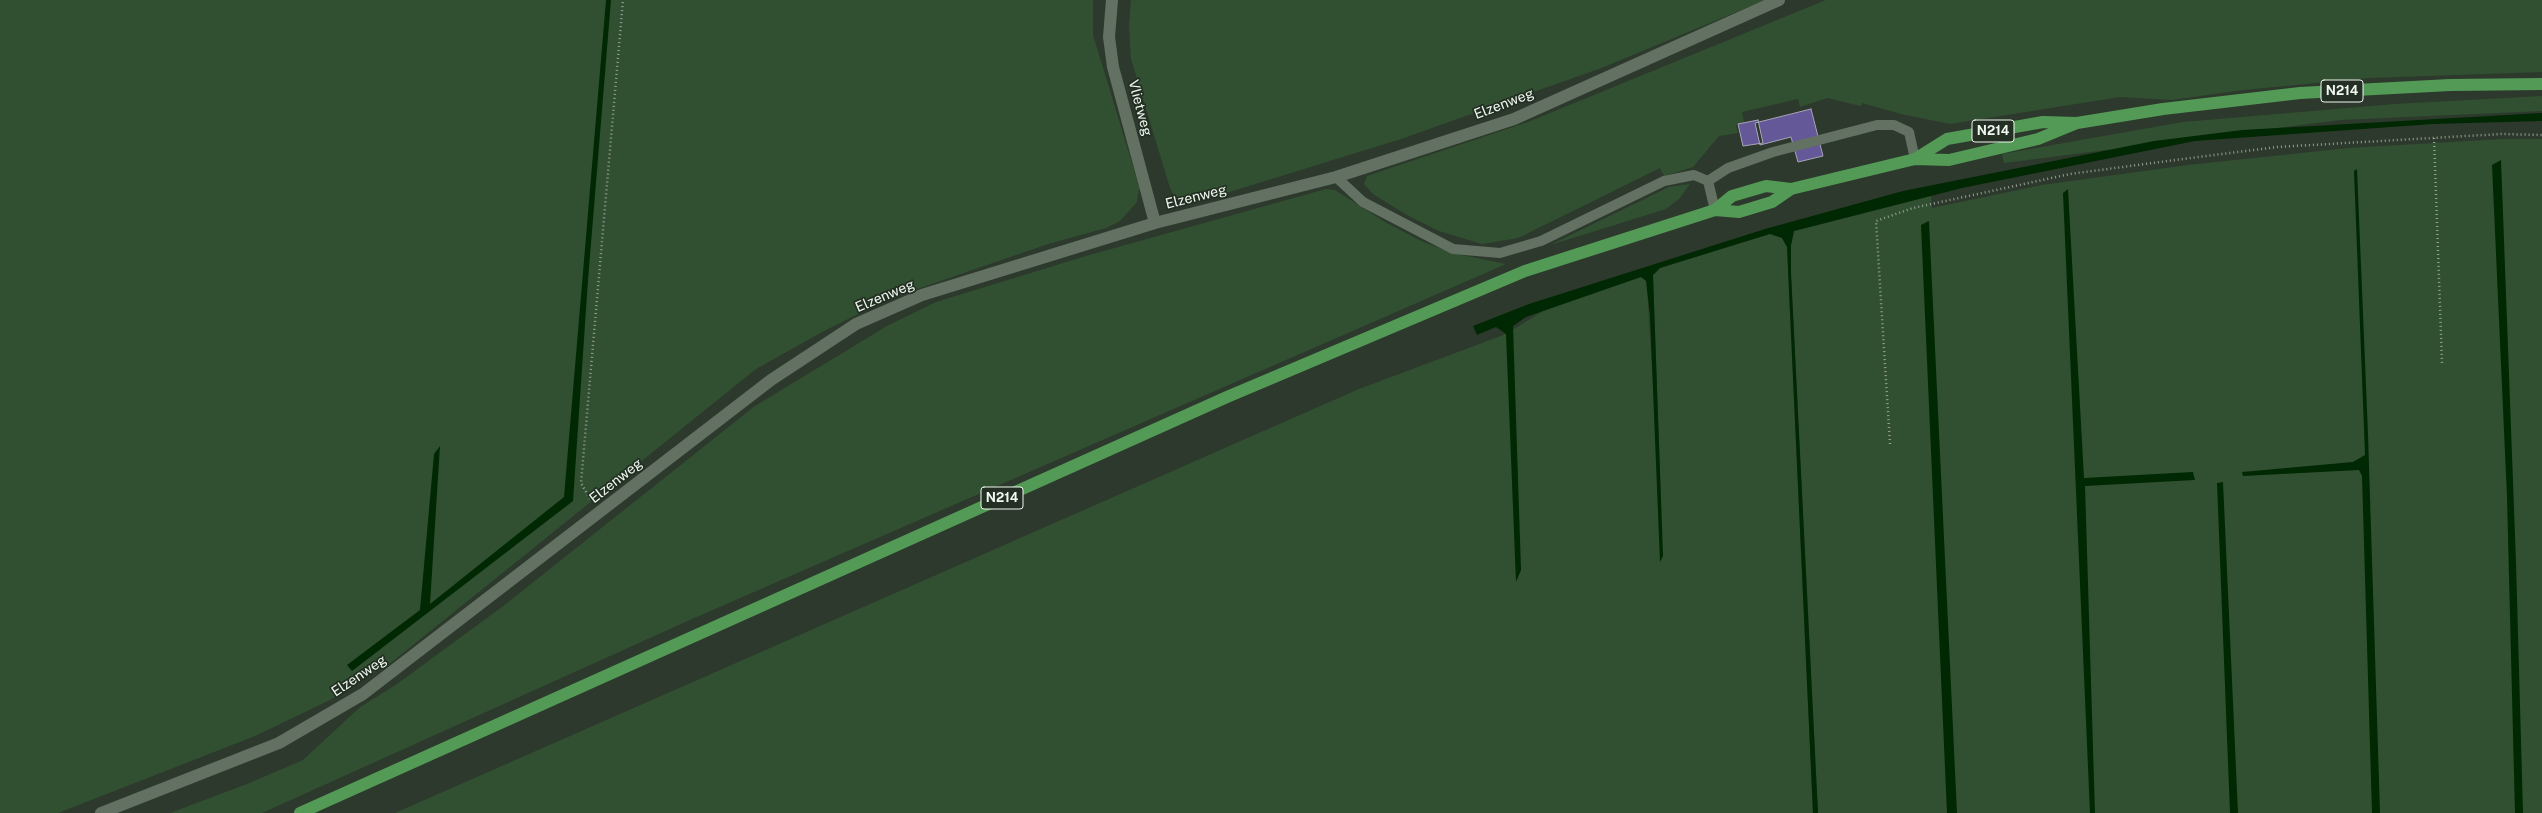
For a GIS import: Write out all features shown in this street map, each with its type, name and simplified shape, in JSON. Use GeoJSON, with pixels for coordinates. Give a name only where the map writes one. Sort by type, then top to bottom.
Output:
{"type":"FeatureCollection","features":[{"type":"Feature","properties":{"kind":"main road","name":"N214"},"geometry":{"type":"LineString","coordinates":[[1915,159],[1947,139],[2043,122],[2077,123],[2163,109],[2300,93],[2450,85],[2542,84]]}},
{"type":"Feature","properties":{"kind":"main road","name":"N214"},"geometry":{"type":"LineString","coordinates":[[300,813],[1387,328],[1525,271],[1715,210],[1732,196],[1766,186],[1791,189],[1915,159],[1949,160],[2038,139],[2077,123]]}},
{"type":"Feature","properties":{"kind":"main road","name":"N214"},"geometry":{"type":"LineString","coordinates":[[1715,210],[1739,212],[1772,202],[1791,189]]}},
{"type":"Feature","properties":{"kind":"street","name":"Vlietweg"},"geometry":{"type":"LineString","coordinates":[[1112,0],[1109,37],[1113,67],[1155,223]]}},
{"type":"Feature","properties":{"kind":"street","name":"Elzenweg"},"geometry":{"type":"LineString","coordinates":[[101,813],[279,743],[364,694],[771,380],[856,324],[922,295],[1155,223],[1336,177],[1514,119],[1780,0]]}},
{"type":"Feature","properties":{"kind":"lane"},"geometry":{"type":"LineString","coordinates":[[1708,181],[1728,168],[1773,152],[1877,125],[1894,125],[1909,132],[1915,159]]}},
{"type":"Feature","properties":{"kind":"lane"},"geometry":{"type":"LineString","coordinates":[[1336,177],[1363,202],[1453,249],[1500,253],[1541,241],[1664,181],[1694,175],[1708,181]]}},
{"type":"Feature","properties":{"kind":"lane"},"geometry":{"type":"LineString","coordinates":[[1708,181],[1715,210]]}},
{"type":"Feature","properties":{"kind":"path"},"geometry":{"type":"LineString","coordinates":[[599,514],[581,483],[623,0]]}},
{"type":"Feature","properties":{"kind":"path"},"geometry":{"type":"LineString","coordinates":[[1890,444],[1876,221],[1913,208],[2070,174],[2276,147],[2434,138],[2542,135]]}},
{"type":"Feature","properties":{"kind":"path"},"geometry":{"type":"LineString","coordinates":[[2434,138],[2442,364]]}},
{"type":"Feature","properties":{"kind":"shaded area"},"geometry":{"type":"Polygon","coordinates":[[[0,0],[1093,0],[1093,35],[1139,188],[1137,202],[1120,221],[1106,228],[1048,244],[888,299],[824,331],[756,369],[393,661],[330,700],[255,736],[58,813],[0,813],[0,0]]]}},
{"type":"Feature","properties":{"kind":"shaded area"},"geometry":{"type":"Polygon","coordinates":[[[606,0],[611,0],[588,280],[573,501],[352,671],[347,665],[420,610],[434,454],[440,446],[430,604],[564,497],[606,0]]]}},
{"type":"Feature","properties":{"kind":"shaded area"},"geometry":{"type":"Polygon","coordinates":[[[1131,0],[1765,0],[1604,67],[1401,139],[1197,202],[1177,201],[1170,188],[1131,59],[1129,25],[1131,0]]]}},
{"type":"Feature","properties":{"kind":"shaded area"},"geometry":{"type":"Polygon","coordinates":[[[1826,0],[2542,0],[2542,72],[2369,78],[2243,90],[2172,100],[2120,97],[1950,124],[1901,114],[1862,103],[1861,106],[1827,98],[1800,107],[1798,99],[1742,112],[1744,123],[1736,125],[1738,133],[1719,136],[1693,167],[1664,176],[1660,168],[1518,238],[1482,244],[1439,231],[1407,215],[1373,194],[1364,184],[1367,176],[1528,122],[1826,0]]]}},
{"type":"Feature","properties":{"kind":"shaded area"},"geometry":{"type":"Polygon","coordinates":[[[2542,96],[2542,111],[2340,120],[2004,163],[2002,154],[2183,122],[2395,104],[2542,96]]]}},
{"type":"Feature","properties":{"kind":"shaded area"},"geometry":{"type":"Polygon","coordinates":[[[2542,113],[2542,121],[2433,124],[2195,141],[1962,188],[1794,231],[1791,245],[1791,273],[1818,813],[1813,813],[1787,247],[1782,238],[1770,234],[1660,268],[1653,275],[1663,556],[1660,562],[1650,315],[1646,281],[1641,277],[1526,317],[1513,326],[1521,570],[1516,582],[1506,334],[1496,327],[1477,335],[1473,326],[1529,304],[1765,229],[1903,191],[2154,141],[2242,130],[2542,113]]]}},
{"type":"Feature","properties":{"kind":"shaded area"},"geometry":{"type":"Polygon","coordinates":[[[2503,139],[2542,139],[2542,813],[1818,813],[1791,273],[1791,245],[1794,231],[1931,196],[1932,208],[2042,185],[2188,165],[2349,148],[2503,139]]]}},
{"type":"Feature","properties":{"kind":"shaded area"},"geometry":{"type":"Polygon","coordinates":[[[2501,160],[2516,562],[2523,813],[2515,813],[2507,497],[2492,165],[2501,160]]]}},
{"type":"Feature","properties":{"kind":"shaded area"},"geometry":{"type":"Polygon","coordinates":[[[2357,169],[2368,434],[2380,813],[2372,813],[2362,476],[2359,470],[2243,476],[2242,472],[2353,462],[2365,455],[2354,171],[2357,169]]]}},
{"type":"Feature","properties":{"kind":"shaded area"},"geometry":{"type":"Polygon","coordinates":[[[1690,184],[1679,199],[1666,209],[1550,245],[1669,187],[1690,184]]]}},
{"type":"Feature","properties":{"kind":"shaded area"},"geometry":{"type":"Polygon","coordinates":[[[1326,189],[1335,190],[1385,222],[1421,241],[1452,253],[1506,264],[692,619],[262,813],[170,813],[247,784],[303,760],[359,708],[397,684],[502,607],[755,406],[887,326],[936,302],[1086,256],[1326,189]]]}},
{"type":"Feature","properties":{"kind":"shaded area"},"geometry":{"type":"Polygon","coordinates":[[[2068,189],[2084,478],[2193,472],[2195,480],[2085,486],[2095,813],[2090,813],[2063,193],[2068,189]]]}},
{"type":"Feature","properties":{"kind":"shaded area"},"geometry":{"type":"Polygon","coordinates":[[[1929,221],[1957,813],[1947,813],[1921,225],[1929,221]]]}},
{"type":"Feature","properties":{"kind":"shaded area"},"geometry":{"type":"Polygon","coordinates":[[[1770,233],[1782,238],[1787,247],[1813,813],[395,813],[1359,389],[1506,334],[1556,303],[1646,271],[1662,530],[1653,275],[1660,268],[1770,233]]]}},
{"type":"Feature","properties":{"kind":"shaded area"},"geometry":{"type":"Polygon","coordinates":[[[2223,482],[2238,813],[2230,813],[2217,483],[2223,482]]]}},
{"type":"Feature","properties":{"kind":"building"},"geometry":{"type":"Polygon","coordinates":[[[1811,109],[1823,156],[1798,162],[1791,137],[1760,145],[1755,123],[1811,109]]]}},
{"type":"Feature","properties":{"kind":"building"},"geometry":{"type":"Polygon","coordinates":[[[1758,120],[1763,143],[1743,146],[1738,124],[1758,120]]]}}]}
